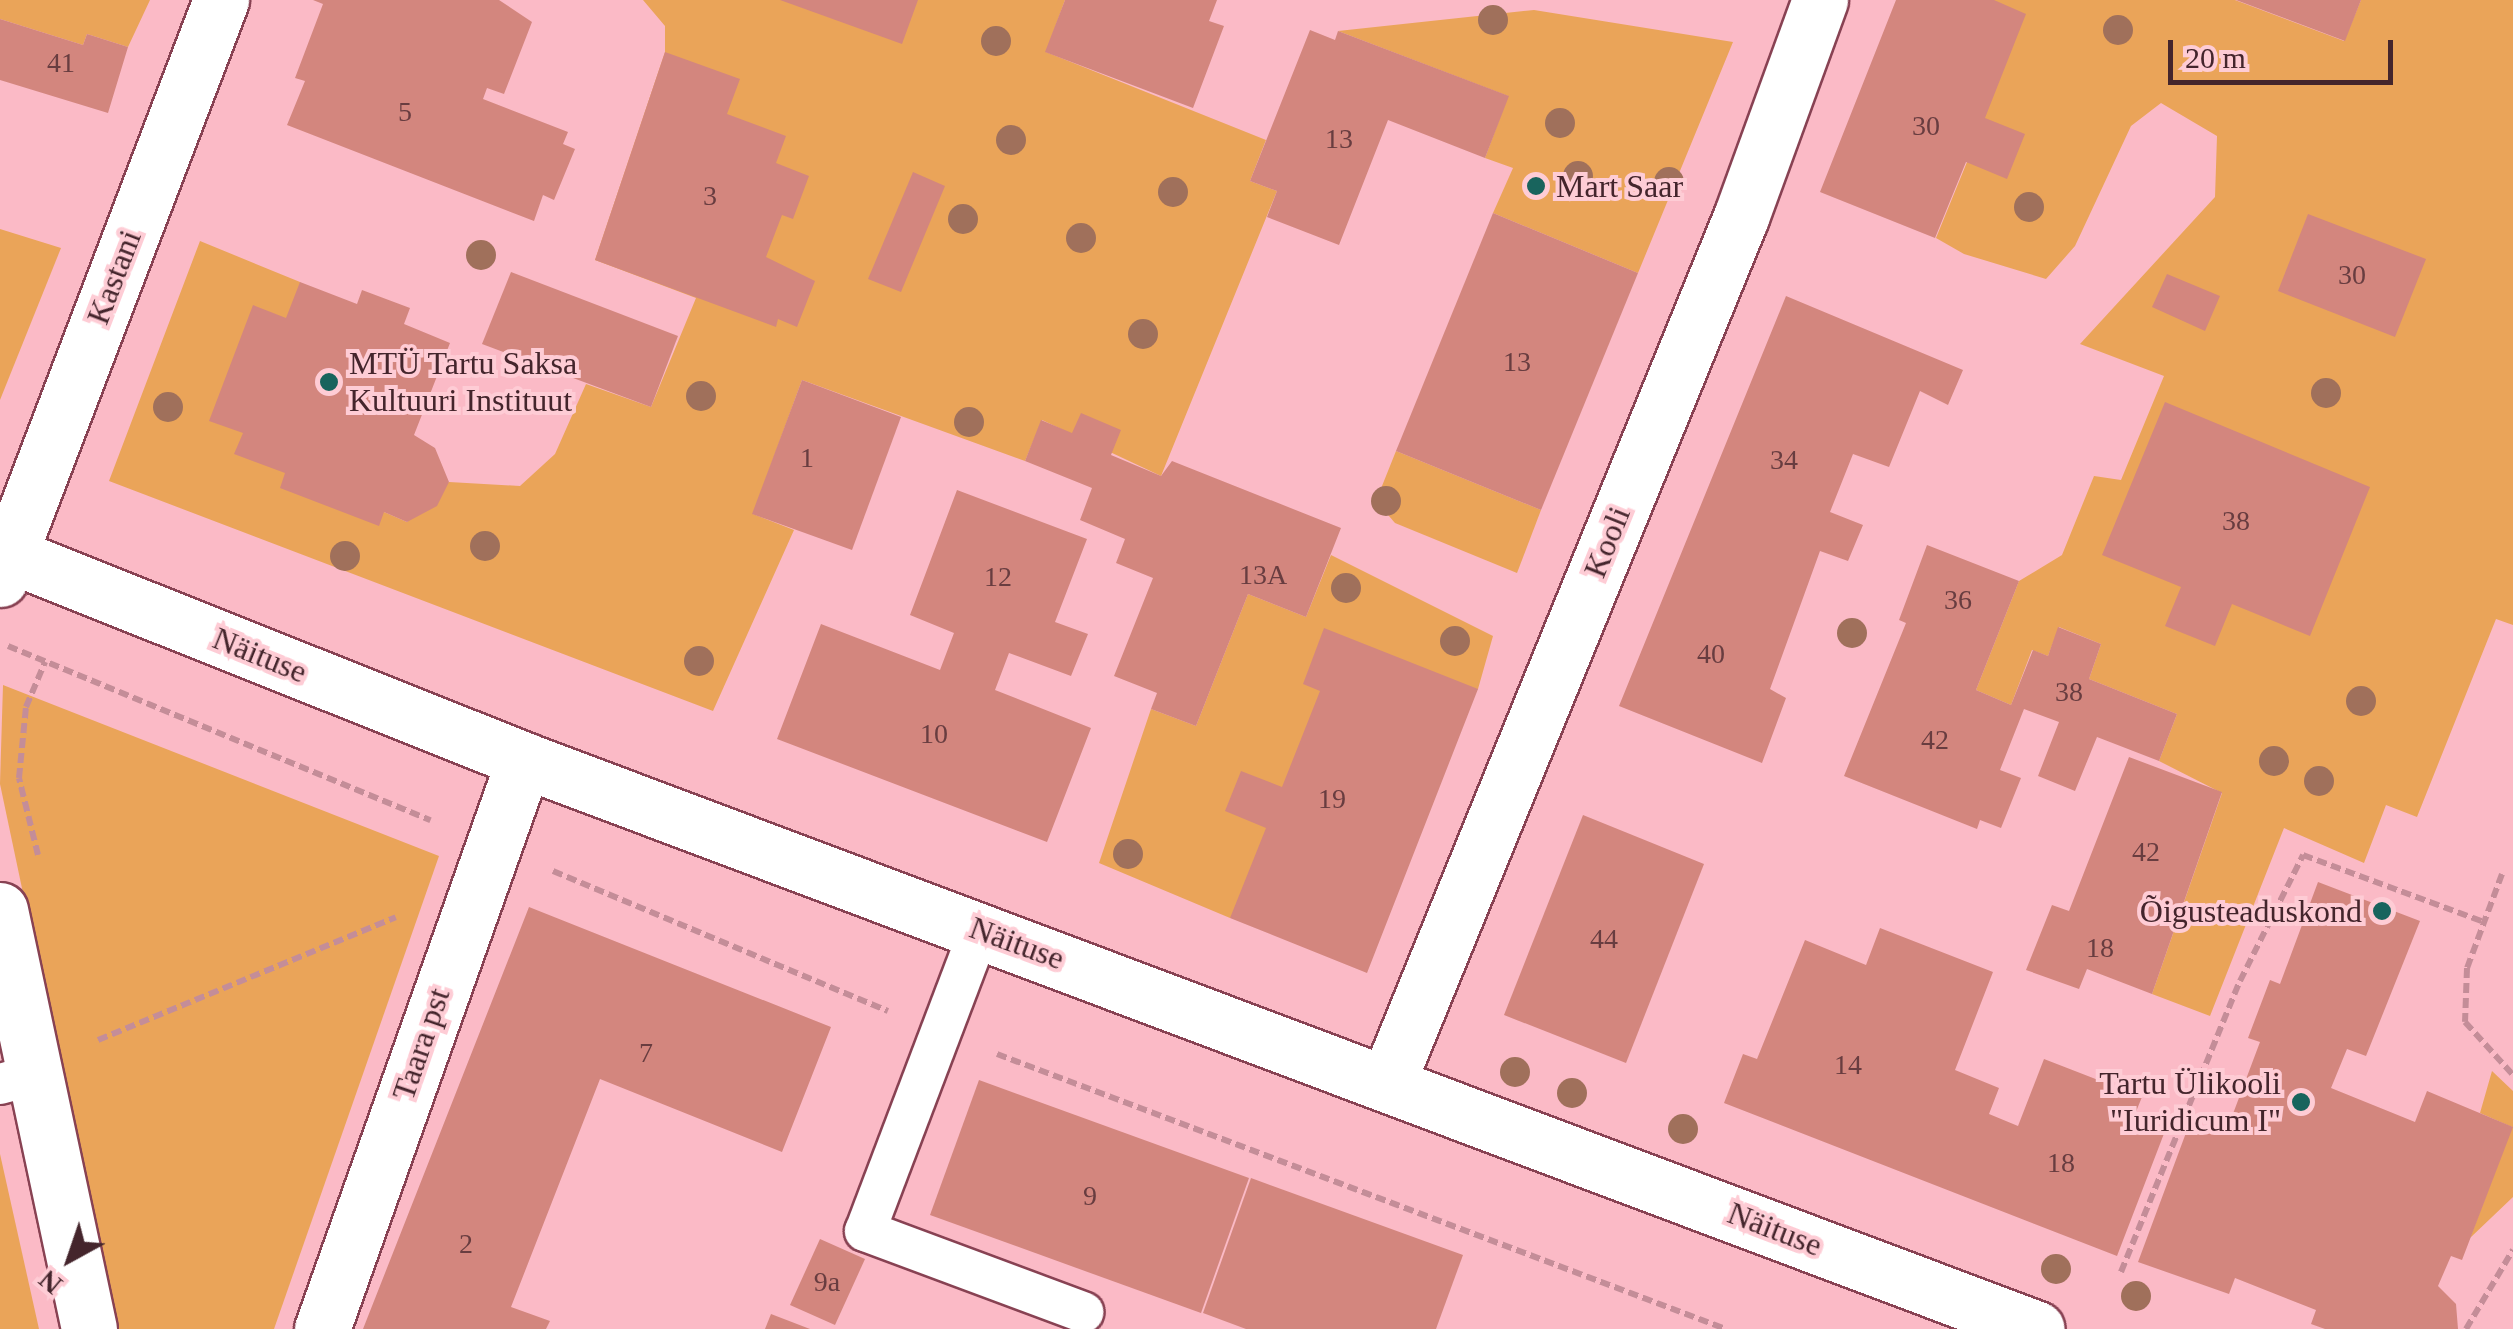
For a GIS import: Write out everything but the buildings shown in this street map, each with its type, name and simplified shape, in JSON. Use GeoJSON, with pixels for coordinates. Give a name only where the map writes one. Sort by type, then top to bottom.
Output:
{"type":"FeatureCollection","features":[{"type":"Feature","properties":{"kind":"street","name":"Kastani"},"geometry":{"type":"LineString","coordinates":[[2,561],[220,0]]}},
{"type":"Feature","properties":{"kind":"street","name":"Kooli"},"geometry":{"type":"LineString","coordinates":[[1388,1081],[1741,218],[1820,0]]}},
{"type":"Feature","properties":{"kind":"street","name":"Näituse"},"geometry":{"type":"LineString","coordinates":[[2,561],[2037,1329]]}},
{"type":"Feature","properties":{"kind":"street","name":"Taara pst"},"geometry":{"type":"LineString","coordinates":[[322,1329],[524,760]]}},
{"type":"Feature","properties":{"kind":"street"},"geometry":{"type":"LineString","coordinates":[[0,910],[17,1080],[89,1329]]}},
{"type":"Feature","properties":{"kind":"lane"},"geometry":{"type":"LineString","coordinates":[[980,930],[865,1232],[1083,1312]]}},
{"type":"Feature","properties":{"kind":"path"},"geometry":{"type":"LineString","coordinates":[[0,642],[136,700]]}},
{"type":"Feature","properties":{"kind":"path"},"geometry":{"type":"LineString","coordinates":[[2121,1272],[2240,981],[2303,856],[2484,922]]}},
{"type":"Feature","properties":{"kind":"path"},"geometry":{"type":"LineString","coordinates":[[2502,874],[2467,968],[2465,1022],[2513,1076]]}},
{"type":"Feature","properties":{"kind":"path"},"geometry":{"type":"LineString","coordinates":[[83,1047],[412,910]]}},
{"type":"Feature","properties":{"kind":"path"},"geometry":{"type":"LineString","coordinates":[[2466,1329],[2513,1250]]}},
{"type":"Feature","properties":{"kind":"shaded area"},"geometry":{"type":"Polygon","coordinates":[[[0,0],[150,0],[128,47],[87,34],[83,45],[0,19],[0,0]]]}},
{"type":"Feature","properties":{"kind":"shaded area"},"geometry":{"type":"Polygon","coordinates":[[[643,0],[1065,0],[1046,52],[1266,140],[1250,181],[1277,191],[1161,476],[1042,420],[1025,461],[802,380],[753,514],[794,530],[713,711],[109,481],[200,241],[300,282],[384,512],[407,522],[449,482],[520,486],[555,454],[586,384],[651,407],[696,298],[595,260],[665,52],[665,26],[643,0]]]}},
{"type":"Feature","properties":{"kind":"shaded area"},"geometry":{"type":"Polygon","coordinates":[[[1948,0],[2235,0],[2344,41],[2361,0],[2513,0],[2513,625],[2496,619],[2417,817],[2386,805],[2364,863],[2284,828],[2210,1016],[2152,994],[2222,793],[2159,761],[2177,714],[2089,679],[2101,644],[2059,627],[2048,656],[2032,650],[2011,705],[1976,690],[2019,581],[2062,555],[2094,476],[2121,480],[2164,376],[2080,344],[2215,197],[2217,136],[2161,103],[2131,126],[2075,246],[2046,279],[1964,254],[1936,238],[1985,118],[1948,0]]]}},
{"type":"Feature","properties":{"kind":"shaded area"},"geometry":{"type":"Polygon","coordinates":[[[1534,10],[1733,42],[1638,273],[1493,213],[1513,168],[1485,158],[1508,96],[1338,31],[1534,10]]]}},
{"type":"Feature","properties":{"kind":"shaded area"},"geometry":{"type":"Polygon","coordinates":[[[0,229],[61,248],[0,400],[0,229]]]}},
{"type":"Feature","properties":{"kind":"shaded area"},"geometry":{"type":"Polygon","coordinates":[[[1396,451],[1541,510],[1517,573],[1395,523],[1376,501],[1396,451]]]}},
{"type":"Feature","properties":{"kind":"shaded area"},"geometry":{"type":"Polygon","coordinates":[[[1331,555],[1493,636],[1478,689],[1230,918],[1099,863],[1151,709],[1196,726],[1248,594],[1306,617],[1331,555]]]}},
{"type":"Feature","properties":{"kind":"shaded area"},"geometry":{"type":"Polygon","coordinates":[[[3,685],[439,856],[274,1329],[115,1329],[0,784],[3,685]]]}},
{"type":"Feature","properties":{"kind":"shaded area"},"geometry":{"type":"Polygon","coordinates":[[[2492,1071],[2513,1091],[2513,1197],[2470,1238],[2512,1127],[2480,1113],[2492,1071]]]}},
{"type":"Feature","properties":{"kind":"shaded area"},"geometry":{"type":"Polygon","coordinates":[[[0,1154],[39,1329],[0,1329],[0,1154]]]}},
{"type":"Feature","properties":{"kind":"place","name":"Mart Saar"},"geometry":{"type":"Point","coordinates":[1536,186]}},
{"type":"Feature","properties":{"kind":"place","name":"MTÜ Tartu Saksa Kultuuri Instituut"},"geometry":{"type":"Point","coordinates":[329,382]}},
{"type":"Feature","properties":{"kind":"place","name":"Õigusteaduskond"},"geometry":{"type":"Point","coordinates":[2382,911]}},
{"type":"Feature","properties":{"kind":"place","name":"Tartu Ülikooli \"Iuridicum I\""},"geometry":{"type":"Point","coordinates":[2301,1102]}}]}
